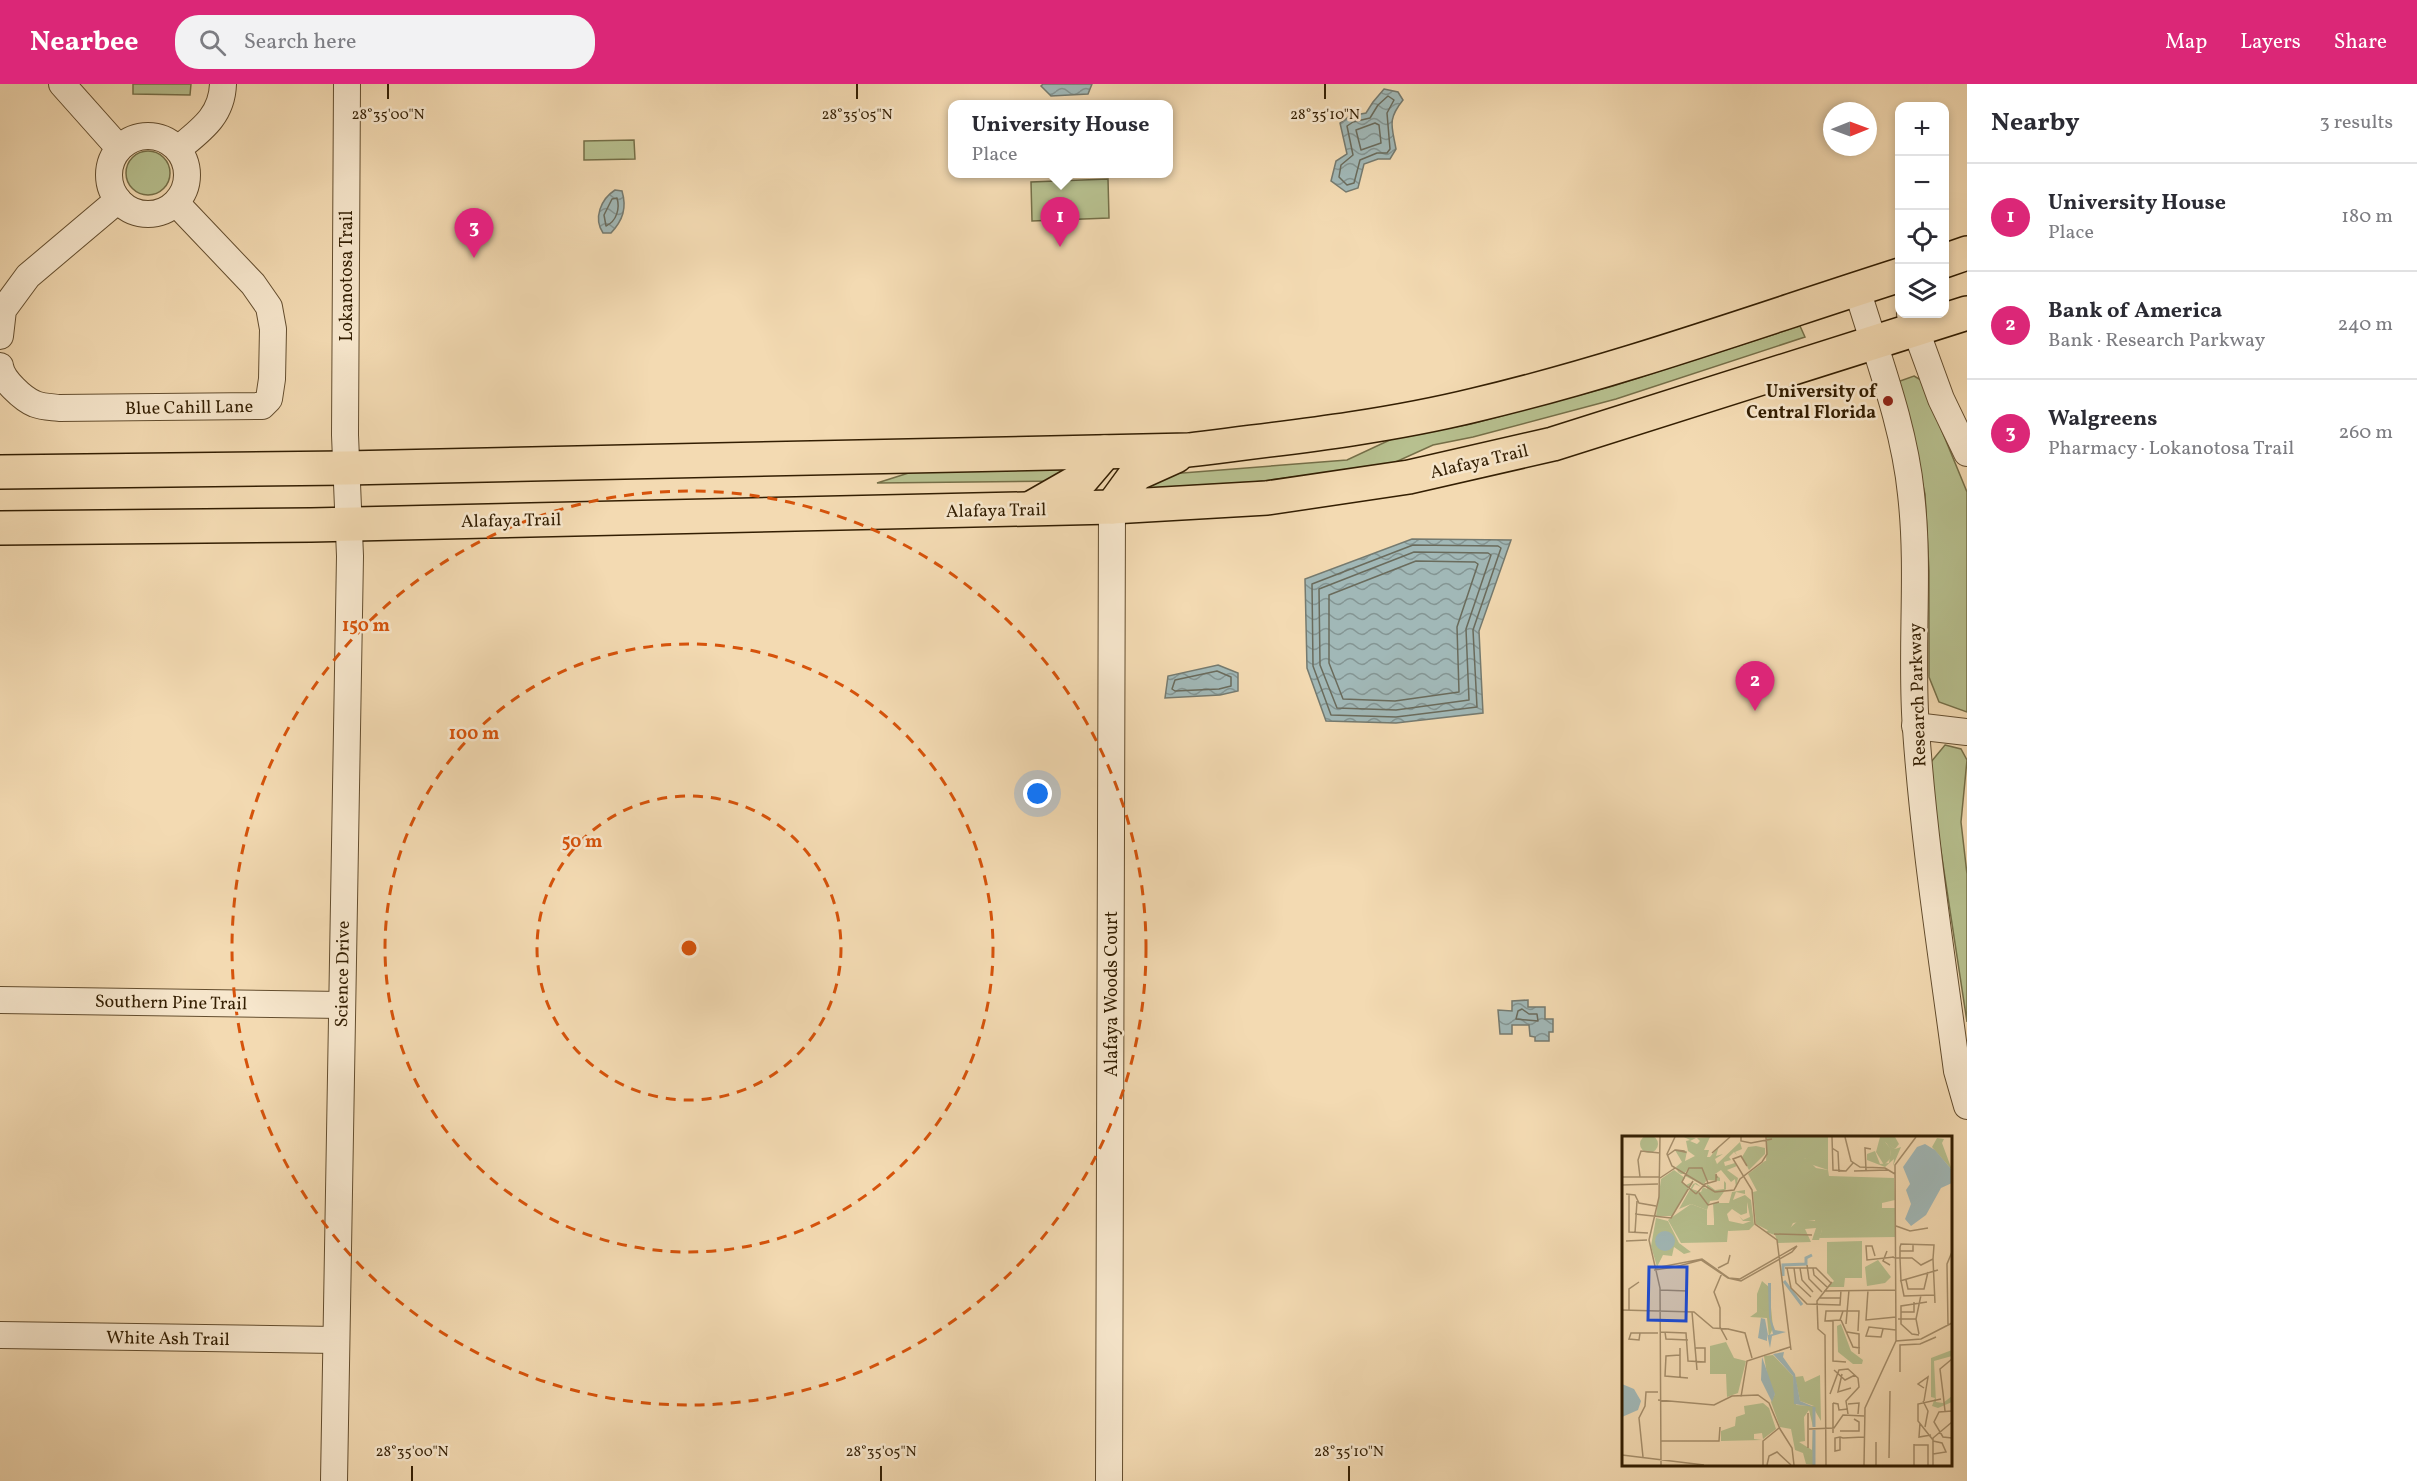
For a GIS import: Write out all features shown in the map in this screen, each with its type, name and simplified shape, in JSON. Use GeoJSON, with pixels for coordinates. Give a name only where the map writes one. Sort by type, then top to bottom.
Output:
{"type":"FeatureCollection","features":[{"type":"Feature","properties":{"kind":"main road"},"geometry":{"type":"LineString","coordinates":[[1949,259],[1967,253]]}},
{"type":"Feature","properties":{"kind":"main road"},"geometry":{"type":"LineString","coordinates":[[0,472],[346,468],[1189,450],[1405,421],[1474,406],[1613,367],[1857,289],[1895,280]]}},
{"type":"Feature","properties":{"kind":"main road","name":"Alafaya Trail"},"geometry":{"type":"LineString","coordinates":[[0,528],[349,524],[1029,509],[1112,507],[1267,498],[1410,477],[1564,441],[1873,344],[1913,321],[1967,313]]}},
{"type":"Feature","properties":{"kind":"main road"},"geometry":{"type":"LineString","coordinates":[[1112,507],[1136,474],[1189,450]]}},
{"type":"Feature","properties":{"kind":"main road"},"geometry":{"type":"LineString","coordinates":[[1029,509],[1082,479],[1105,452]]}},
{"type":"Feature","properties":{"kind":"street"},"geometry":{"type":"LineString","coordinates":[[62,84],[119,148]]}},
{"type":"Feature","properties":{"kind":"street"},"geometry":{"type":"LineString","coordinates":[[178,149],[209,124],[223,97],[223,84]]}},
{"type":"Feature","properties":{"kind":"street","name":"Lokanotosa Trail"},"geometry":{"type":"LineString","coordinates":[[346,468],[347,84]]}},
{"type":"Feature","properties":{"kind":"street"},"geometry":{"type":"LineString","coordinates":[[149,136],[168,140],[178,149],[185,160],[188,173],[186,185],[176,203],[161,213],[148,215],[136,213],[124,207],[110,185],[108,172],[111,159],[119,148],[129,140],[149,136]]}},
{"type":"Feature","properties":{"kind":"street"},"geometry":{"type":"LineString","coordinates":[[0,336],[3,310],[27,276],[118,200]]}},
{"type":"Feature","properties":{"kind":"street","name":"Blue Cahill Lane"},"geometry":{"type":"LineString","coordinates":[[0,366],[1,371],[14,388],[34,404],[59,408],[262,406],[269,399],[272,379],[273,329],[269,307],[253,284],[176,203]]}},
{"type":"Feature","properties":{"kind":"street","name":"Research Parkway"},"geometry":{"type":"LineString","coordinates":[[1857,289],[1902,440],[1911,494],[1916,726],[1922,805],[1957,1071],[1967,1106]]}},
{"type":"Feature","properties":{"kind":"street"},"geometry":{"type":"LineString","coordinates":[[1913,321],[1941,399],[1967,453]]}},
{"type":"Feature","properties":{"kind":"street","name":"Science Drive"},"geometry":{"type":"LineString","coordinates":[[334,1481],[350,580],[346,468]]}},
{"type":"Feature","properties":{"kind":"street","name":"Alafaya Woods Court"},"geometry":{"type":"LineString","coordinates":[[1109,1481],[1112,507]]}},
{"type":"Feature","properties":{"kind":"street"},"geometry":{"type":"LineString","coordinates":[[1916,726],[1967,732]]}},
{"type":"Feature","properties":{"kind":"street","name":"Southern Pine Trail"},"geometry":{"type":"LineString","coordinates":[[0,999],[342,1005]]}},
{"type":"Feature","properties":{"kind":"street","name":"White Ash Trail"},"geometry":{"type":"LineString","coordinates":[[0,1335],[336,1340]]}},
{"type":"Feature","properties":{"kind":"green space"},"geometry":{"type":"Polygon","coordinates":[[[133,84],[191,84],[190,95],[133,94],[133,84]]]}},
{"type":"Feature","properties":{"kind":"green space"},"geometry":{"type":"Polygon","coordinates":[[[634,140],[635,159],[584,160],[584,141],[634,140]]]}},
{"type":"Feature","properties":{"kind":"green space"},"geometry":{"type":"Polygon","coordinates":[[[148,151],[163,158],[170,173],[163,188],[148,195],[133,188],[126,173],[133,158],[148,151]]]}},
{"type":"Feature","properties":{"kind":"green space"},"geometry":{"type":"Polygon","coordinates":[[[1108,179],[1109,218],[1032,221],[1031,182],[1108,179]]]}},
{"type":"Feature","properties":{"kind":"green space"},"geometry":{"type":"Polygon","coordinates":[[[1800,326],[1805,337],[1616,399],[1473,437],[1433,445],[1389,465],[1254,482],[1133,489],[1157,475],[1347,460],[1394,438],[1471,424],[1613,386],[1800,326]]]}},
{"type":"Feature","properties":{"kind":"green space"},"geometry":{"type":"Polygon","coordinates":[[[1914,376],[1921,380],[1967,492],[1967,712],[1939,702],[1929,677],[1929,571],[1925,494],[1900,390],[1900,381],[1914,376]]]}},
{"type":"Feature","properties":{"kind":"green space"},"geometry":{"type":"Polygon","coordinates":[[[1083,469],[1067,481],[877,483],[918,470],[1083,469]]]}},
{"type":"Feature","properties":{"kind":"green space"},"geometry":{"type":"Polygon","coordinates":[[[1945,745],[1961,749],[1967,760],[1961,822],[1967,874],[1967,1022],[1937,825],[1931,762],[1945,745]]]}},
{"type":"Feature","properties":{"kind":"water"},"geometry":{"type":"Polygon","coordinates":[[[1043,84],[1092,84],[1088,94],[1051,96],[1041,86],[1043,84]]]}},
{"type":"Feature","properties":{"kind":"water"},"geometry":{"type":"Polygon","coordinates":[[[1384,89],[1398,92],[1403,100],[1392,123],[1396,149],[1390,159],[1378,159],[1364,164],[1358,188],[1346,192],[1331,181],[1336,161],[1347,154],[1340,123],[1350,116],[1366,113],[1384,89]]]}},
{"type":"Feature","properties":{"kind":"water"},"geometry":{"type":"Polygon","coordinates":[[[615,190],[622,191],[623,214],[611,233],[603,233],[599,221],[600,209],[606,198],[615,190]]]}},
{"type":"Feature","properties":{"kind":"water"},"geometry":{"type":"Polygon","coordinates":[[[1412,539],[1511,540],[1479,631],[1483,713],[1396,723],[1326,721],[1307,668],[1305,579],[1412,539]]]}},
{"type":"Feature","properties":{"kind":"water"},"geometry":{"type":"Polygon","coordinates":[[[1218,665],[1238,673],[1238,691],[1220,695],[1165,698],[1168,676],[1218,665]]]}},
{"type":"Feature","properties":{"kind":"water"},"geometry":{"type":"Polygon","coordinates":[[[1528,1000],[1528,1007],[1545,1007],[1545,1019],[1553,1019],[1553,1032],[1549,1032],[1549,1041],[1535,1041],[1535,1037],[1530,1036],[1529,1025],[1512,1025],[1512,1034],[1500,1034],[1498,1010],[1512,1011],[1512,1001],[1528,1000]]]}},
{"type":"Feature","properties":{"kind":"place","name":"University House"},"geometry":{"type":"Point","coordinates":[1060,247]}},
{"type":"Feature","properties":{"kind":"place","name":"Walgreens"},"geometry":{"type":"Point","coordinates":[474,258]}},
{"type":"Feature","properties":{"kind":"place","name":"University of Central Florida"},"geometry":{"type":"Point","coordinates":[1888,401]}},
{"type":"Feature","properties":{"kind":"place","name":"Bank of America"},"geometry":{"type":"Point","coordinates":[1755,711]}}]}
